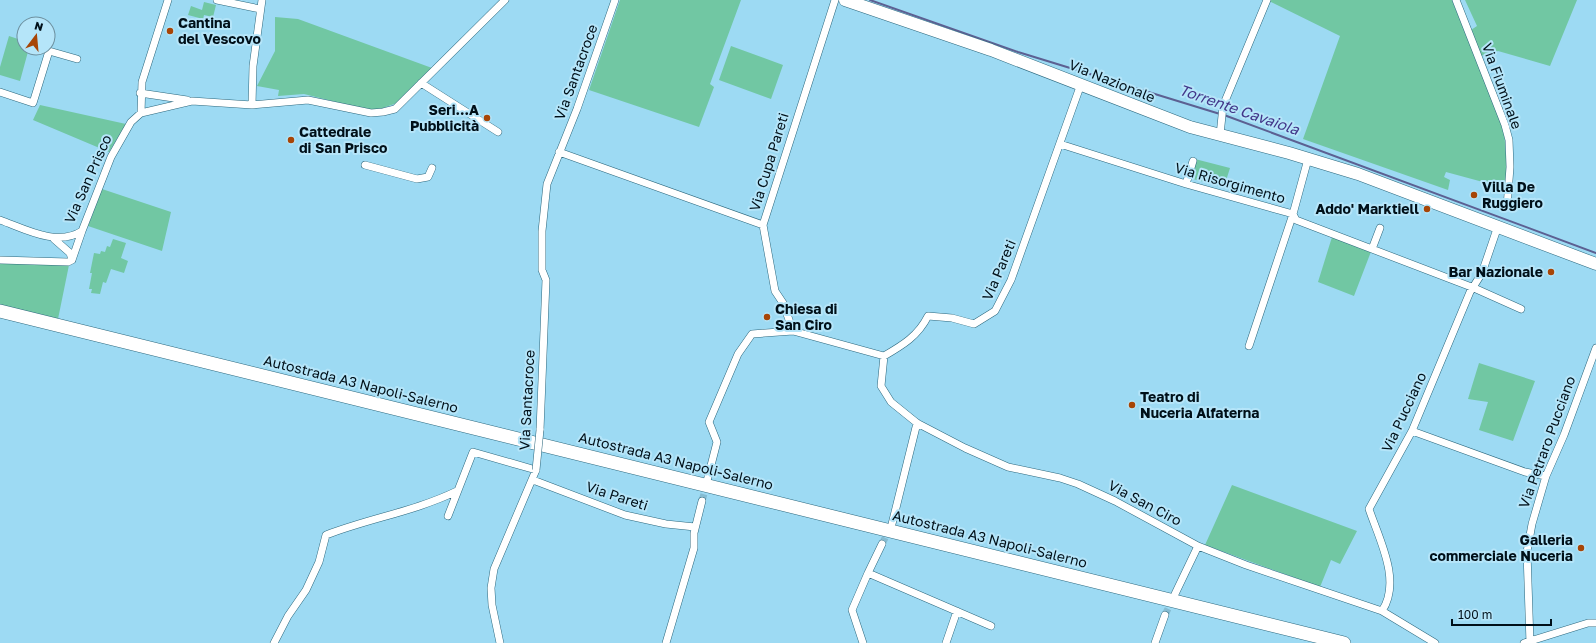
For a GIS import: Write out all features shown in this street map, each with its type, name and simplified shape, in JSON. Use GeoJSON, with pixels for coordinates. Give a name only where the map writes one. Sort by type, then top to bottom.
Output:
{"type":"FeatureCollection","features":[{"type":"Feature","properties":{"kind":"highway","name":"Autostrada A3 Napoli-Salerno"},"geometry":{"type":"LineString","coordinates":[[0,311],[1344,643]]}},
{"type":"Feature","properties":{"kind":"highway","name":"Autostrada A3 Napoli-Salerno"},"geometry":{"type":"LineString","coordinates":[[0,320],[1308,643]]}},
{"type":"Feature","properties":{"kind":"main road","name":"Via Nazionale"},"geometry":{"type":"LineString","coordinates":[[845,0],[991,50],[1190,127],[1220,130],[1358,174],[1596,264]]}},
{"type":"Feature","properties":{"kind":"street"},"geometry":{"type":"LineString","coordinates":[[168,0],[142,82],[140,93],[141,113],[192,101]]}},
{"type":"Feature","properties":{"kind":"street"},"geometry":{"type":"LineString","coordinates":[[217,0],[260,9]]}},
{"type":"Feature","properties":{"kind":"street"},"geometry":{"type":"LineString","coordinates":[[252,105],[253,66],[262,0]]}},
{"type":"Feature","properties":{"kind":"street"},"geometry":{"type":"LineString","coordinates":[[140,93],[192,101],[252,105],[308,100],[371,113],[396,109],[505,0]]}},
{"type":"Feature","properties":{"kind":"street","name":"Via Santacroce"},"geometry":{"type":"LineString","coordinates":[[500,643],[492,605],[491,588],[494,569],[536,470],[540,430],[546,280],[542,270],[542,231],[547,184],[580,103],[615,0]]}},
{"type":"Feature","properties":{"kind":"street","name":"Via Cupa Pareti"},"geometry":{"type":"LineString","coordinates":[[793,332],[788,315],[775,291],[763,225],[835,0]]}},
{"type":"Feature","properties":{"kind":"street"},"geometry":{"type":"LineString","coordinates":[[1220,130],[1223,106],[1267,0]]}},
{"type":"Feature","properties":{"kind":"street","name":"Via Fiuminale"},"geometry":{"type":"LineString","coordinates":[[1456,0],[1505,125],[1508,140],[1510,167],[1507,207]]}},
{"type":"Feature","properties":{"kind":"street"},"geometry":{"type":"LineString","coordinates":[[0,92],[33,103],[49,51],[77,60]]}},
{"type":"Feature","properties":{"kind":"street"},"geometry":{"type":"LineString","coordinates":[[421,83],[498,132]]}},
{"type":"Feature","properties":{"kind":"street","name":"Via Pareti"},"geometry":{"type":"LineString","coordinates":[[884,356],[906,344],[922,328],[928,316],[952,318],[974,324],[995,311],[1011,280],[1081,84]]}},
{"type":"Feature","properties":{"kind":"street","name":"Via San Prisco"},"geometry":{"type":"LineString","coordinates":[[0,220],[54,239],[72,236],[82,231],[111,157],[131,122],[141,113]]}},
{"type":"Feature","properties":{"kind":"street","name":"Via Risorgimento"},"geometry":{"type":"LineString","coordinates":[[1060,144],[1186,184],[1293,214],[1296,220],[1474,288],[1521,309]]}},
{"type":"Feature","properties":{"kind":"street"},"geometry":{"type":"LineString","coordinates":[[559,152],[763,225]]}},
{"type":"Feature","properties":{"kind":"street"},"geometry":{"type":"LineString","coordinates":[[1249,346],[1293,214],[1308,159]]}},
{"type":"Feature","properties":{"kind":"street"},"geometry":{"type":"LineString","coordinates":[[1186,184],[1193,161]]}},
{"type":"Feature","properties":{"kind":"street"},"geometry":{"type":"LineString","coordinates":[[365,165],[421,179],[428,177],[432,168]]}},
{"type":"Feature","properties":{"kind":"street","name":"Via Pucciano"},"geometry":{"type":"LineString","coordinates":[[1382,611],[1388,602],[1390,570],[1369,509],[1412,431],[1470,292],[1474,288],[1482,273],[1498,226]]}},
{"type":"Feature","properties":{"kind":"street"},"geometry":{"type":"LineString","coordinates":[[1372,249],[1380,228]]}},
{"type":"Feature","properties":{"kind":"street"},"geometry":{"type":"LineString","coordinates":[[72,260],[82,231]]}},
{"type":"Feature","properties":{"kind":"street"},"geometry":{"type":"LineString","coordinates":[[54,239],[70,253],[72,260]]}},
{"type":"Feature","properties":{"kind":"street"},"geometry":{"type":"LineString","coordinates":[[0,260],[68,262],[72,260]]}},
{"type":"Feature","properties":{"kind":"street"},"geometry":{"type":"LineString","coordinates":[[707,481],[717,442],[709,422],[738,354],[752,334],[793,332],[884,356]]}},
{"type":"Feature","properties":{"kind":"street","name":"Via Petraro Pucciano"},"geometry":{"type":"LineString","coordinates":[[1528,643],[1527,552],[1533,521],[1546,476],[1564,435],[1596,348]]}},
{"type":"Feature","properties":{"kind":"street","name":"Via San Ciro"},"geometry":{"type":"LineString","coordinates":[[884,356],[881,386],[891,402],[917,423],[965,448],[1008,467],[1060,478],[1078,484],[1115,501],[1198,546],[1246,565],[1382,611],[1435,643]]}},
{"type":"Feature","properties":{"kind":"street"},"geometry":{"type":"LineString","coordinates":[[892,524],[917,423]]}},
{"type":"Feature","properties":{"kind":"street"},"geometry":{"type":"LineString","coordinates":[[1412,431],[1525,472],[1546,476]]}},
{"type":"Feature","properties":{"kind":"street"},"geometry":{"type":"LineString","coordinates":[[448,516],[473,452],[536,470]]}},
{"type":"Feature","properties":{"kind":"street","name":"Via Pareti"},"geometry":{"type":"LineString","coordinates":[[533,480],[625,515],[666,524],[695,527]]}},
{"type":"Feature","properties":{"kind":"street"},"geometry":{"type":"LineString","coordinates":[[274,643],[288,616],[306,590],[319,562],[326,535],[356,524],[390,517],[418,508],[457,491]]}},
{"type":"Feature","properties":{"kind":"street"},"geometry":{"type":"LineString","coordinates":[[666,643],[693,554],[695,527],[702,501]]}},
{"type":"Feature","properties":{"kind":"street"},"geometry":{"type":"LineString","coordinates":[[863,643],[852,610],[882,544]]}},
{"type":"Feature","properties":{"kind":"street"},"geometry":{"type":"LineString","coordinates":[[1175,594],[1198,546]]}},
{"type":"Feature","properties":{"kind":"street"},"geometry":{"type":"LineString","coordinates":[[868,573],[990,626]]}},
{"type":"Feature","properties":{"kind":"street"},"geometry":{"type":"LineString","coordinates":[[946,643],[957,612]]}},
{"type":"Feature","properties":{"kind":"street"},"geometry":{"type":"LineString","coordinates":[[1154,643],[1165,615]]}},
{"type":"Feature","properties":{"kind":"street"},"geometry":{"type":"LineString","coordinates":[[1528,643],[1588,623],[1596,623]]}},
{"type":"Feature","properties":{"kind":"green space"},"geometry":{"type":"Polygon","coordinates":[[[620,0],[741,0],[710,84],[714,87],[699,127],[589,90],[620,0]]]}},
{"type":"Feature","properties":{"kind":"green space"},"geometry":{"type":"Polygon","coordinates":[[[1267,0],[1452,0],[1504,130],[1508,181],[1497,182],[1494,185],[1446,172],[1444,177],[1450,180],[1448,190],[1303,139],[1340,36],[1267,0]]]}},
{"type":"Feature","properties":{"kind":"green space"},"geometry":{"type":"Polygon","coordinates":[[[1465,0],[1577,0],[1550,66],[1498,51],[1481,56],[1471,30],[1477,26],[1465,0]]]}},
{"type":"Feature","properties":{"kind":"green space"},"geometry":{"type":"Polygon","coordinates":[[[204,2],[216,5],[213,17],[204,15],[203,19],[188,15],[191,6],[202,10],[204,2]]]}},
{"type":"Feature","properties":{"kind":"green space"},"geometry":{"type":"Polygon","coordinates":[[[275,17],[298,19],[432,68],[397,103],[380,109],[368,110],[304,94],[278,96],[279,90],[257,86],[275,51],[275,17]]]}},
{"type":"Feature","properties":{"kind":"green space"},"geometry":{"type":"Polygon","coordinates":[[[9,36],[16,38],[16,56],[27,56],[20,81],[0,75],[0,67],[9,36]]]}},
{"type":"Feature","properties":{"kind":"green space"},"geometry":{"type":"Polygon","coordinates":[[[731,46],[783,65],[771,99],[719,80],[731,46]]]}},
{"type":"Feature","properties":{"kind":"green space"},"geometry":{"type":"Polygon","coordinates":[[[40,105],[126,124],[109,152],[33,120],[40,105]]]}},
{"type":"Feature","properties":{"kind":"green space"},"geometry":{"type":"Polygon","coordinates":[[[1195,159],[1230,168],[1224,187],[1189,178],[1195,159]]]}},
{"type":"Feature","properties":{"kind":"green space"},"geometry":{"type":"Polygon","coordinates":[[[102,189],[171,212],[162,251],[88,226],[102,189]]]}},
{"type":"Feature","properties":{"kind":"green space"},"geometry":{"type":"Polygon","coordinates":[[[1332,237],[1372,249],[1354,296],[1318,282],[1332,237]]]}},
{"type":"Feature","properties":{"kind":"green space"},"geometry":{"type":"Polygon","coordinates":[[[113,239],[126,243],[121,258],[128,261],[124,273],[111,269],[106,283],[103,282],[100,294],[91,293],[92,289],[89,289],[92,273],[90,273],[94,253],[100,254],[101,251],[105,252],[107,246],[110,247],[113,239]]]}},
{"type":"Feature","properties":{"kind":"green space"},"geometry":{"type":"Polygon","coordinates":[[[0,262],[69,265],[58,319],[0,306],[0,262]]]}},
{"type":"Feature","properties":{"kind":"green space"},"geometry":{"type":"Polygon","coordinates":[[[1479,363],[1535,381],[1513,441],[1479,430],[1488,402],[1468,399],[1479,363]]]}},
{"type":"Feature","properties":{"kind":"green space"},"geometry":{"type":"Polygon","coordinates":[[[1232,485],[1357,531],[1340,564],[1331,560],[1320,587],[1205,545],[1232,485]]]}},
{"type":"Feature","properties":{"kind":"waterway","name":"Torrente Cavaiola"},"geometry":{"type":"LineString","coordinates":[[870,0],[1018,52],[1220,114]]}},
{"type":"Feature","properties":{"kind":"waterway","name":"Torrente Cavaiola"},"geometry":{"type":"LineString","coordinates":[[1224,115],[1596,253]]}},
{"type":"Feature","properties":{"kind":"tunnel"},"geometry":{"type":"LineString","coordinates":[[702,501],[707,483]]}},
{"type":"Feature","properties":{"kind":"tunnel"},"geometry":{"type":"LineString","coordinates":[[882,544],[890,528]]}},
{"type":"Feature","properties":{"kind":"tunnel"},"geometry":{"type":"LineString","coordinates":[[1165,615],[1173,598]]}},
{"type":"Feature","properties":{"kind":"place","name":"Cantina del Vescovo"},"geometry":{"type":"Point","coordinates":[170,31]}},
{"type":"Feature","properties":{"kind":"place","name":"Seri...A Pubblicità"},"geometry":{"type":"Point","coordinates":[487,118]}},
{"type":"Feature","properties":{"kind":"place","name":"Cattedrale di San Prisco"},"geometry":{"type":"Point","coordinates":[291,140]}},
{"type":"Feature","properties":{"kind":"place","name":"Villa De Ruggiero"},"geometry":{"type":"Point","coordinates":[1474,195]}},
{"type":"Feature","properties":{"kind":"place","name":"Addo' Marktiell"},"geometry":{"type":"Point","coordinates":[1427,209]}},
{"type":"Feature","properties":{"kind":"place","name":"Bar Nazionale"},"geometry":{"type":"Point","coordinates":[1551,272]}},
{"type":"Feature","properties":{"kind":"place","name":"Chiesa di San Ciro"},"geometry":{"type":"Point","coordinates":[767,317]}},
{"type":"Feature","properties":{"kind":"place","name":"Teatro di Nuceria Alfaterna"},"geometry":{"type":"Point","coordinates":[1132,405]}},
{"type":"Feature","properties":{"kind":"place","name":"Galleria commerciale Nuceria"},"geometry":{"type":"Point","coordinates":[1581,548]}}]}
